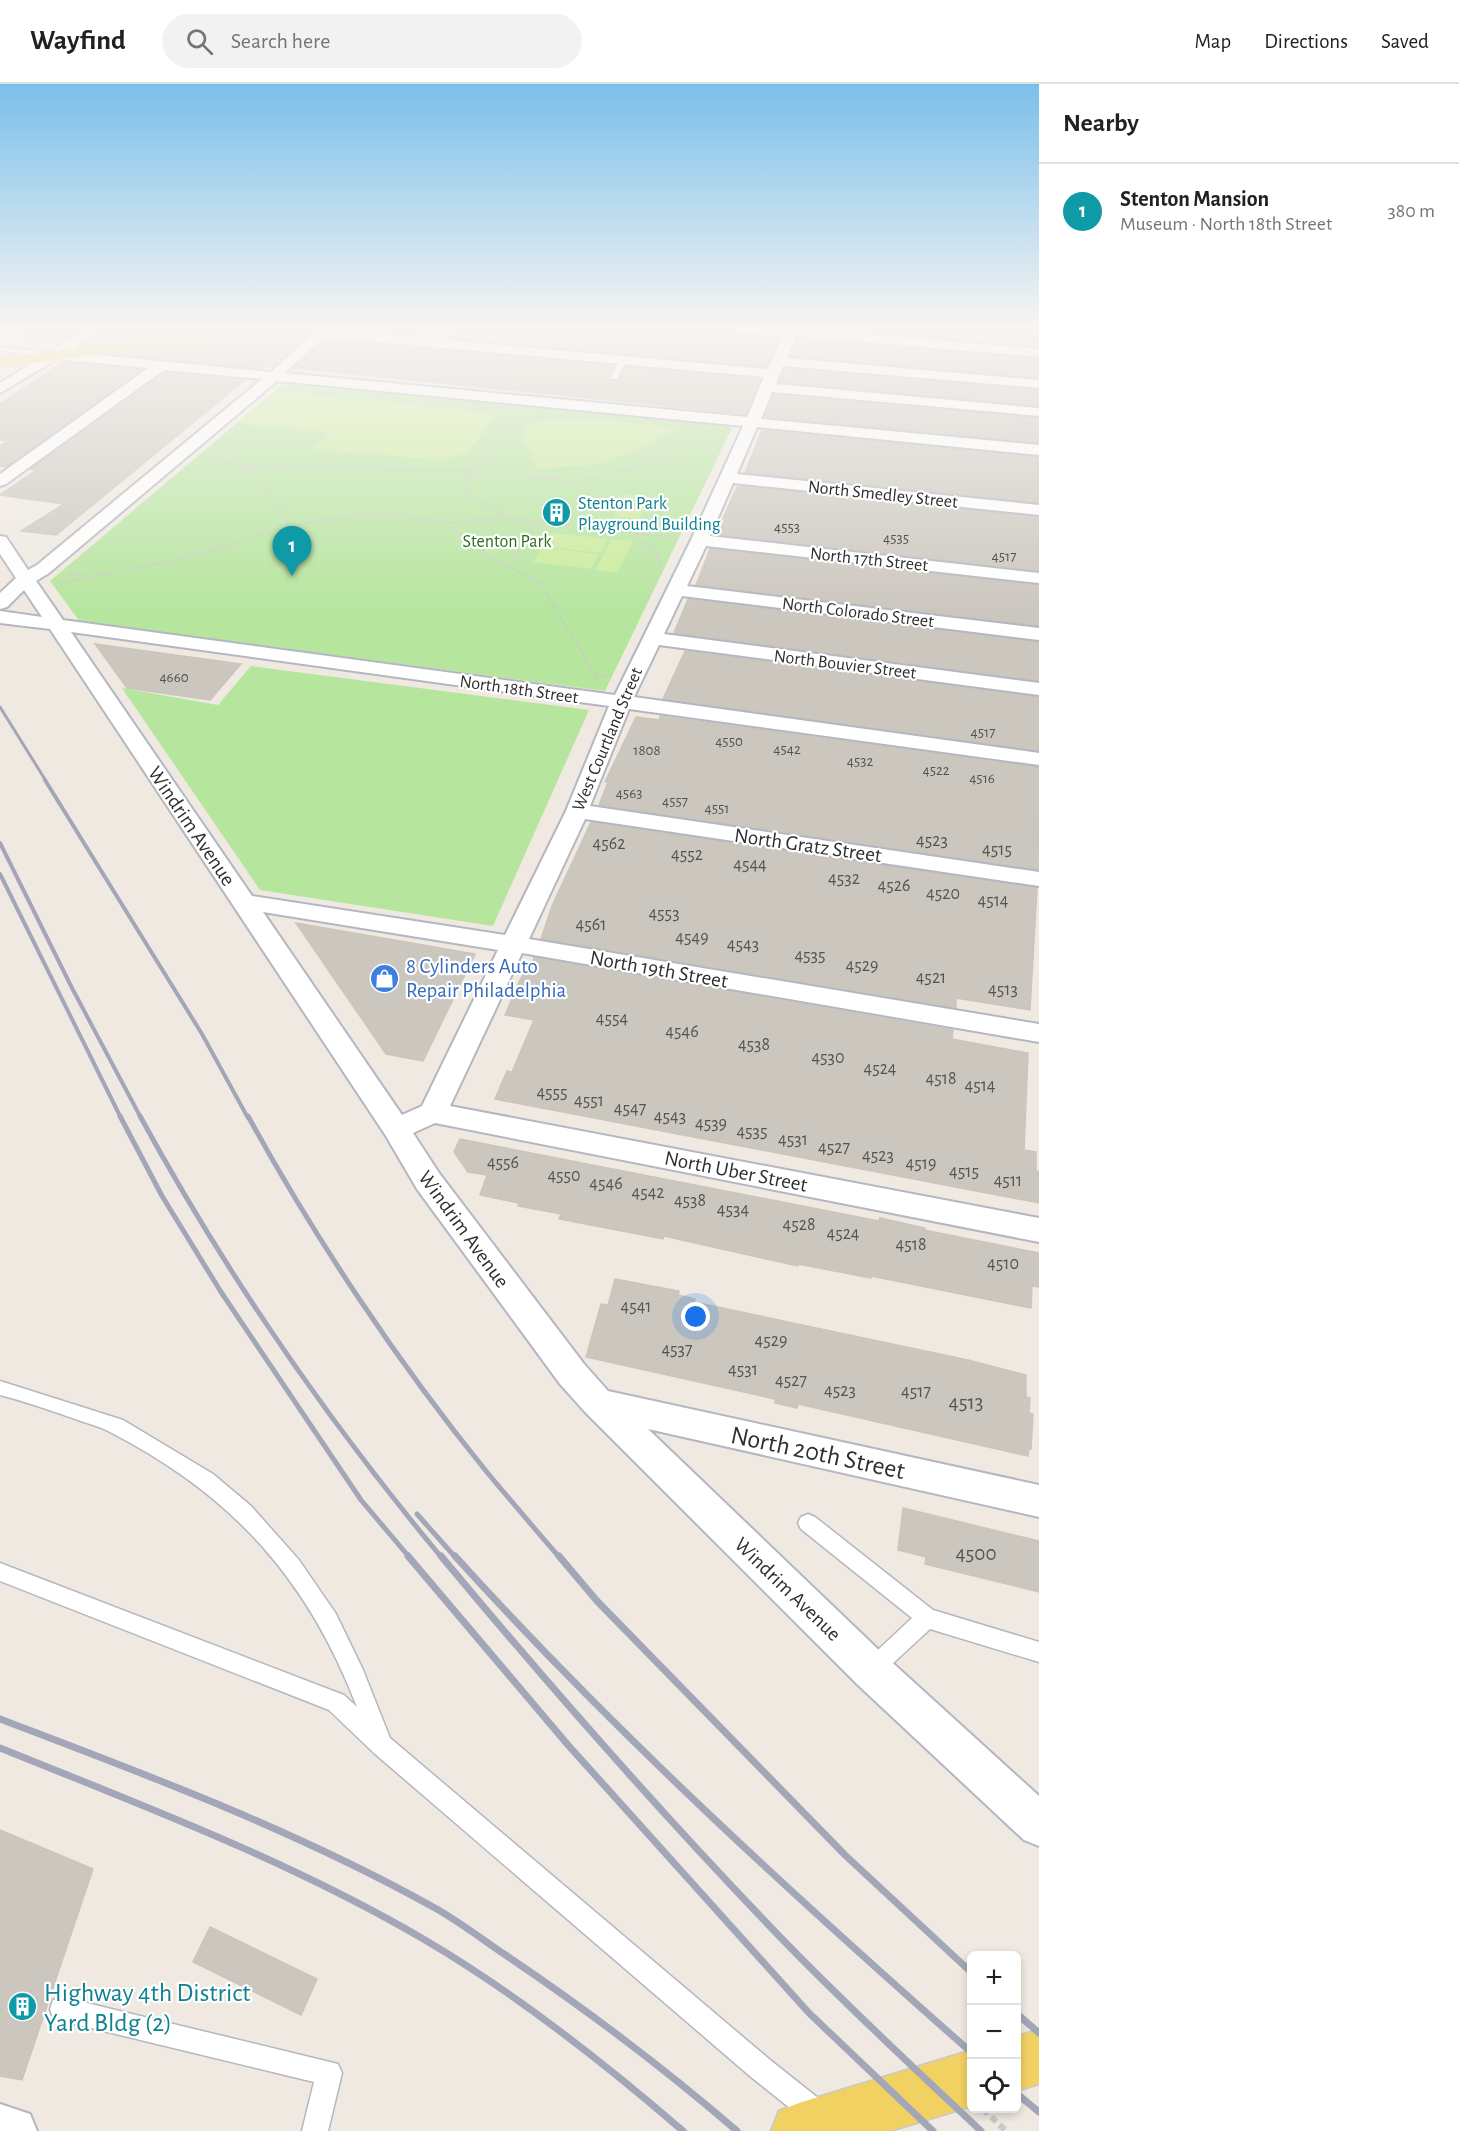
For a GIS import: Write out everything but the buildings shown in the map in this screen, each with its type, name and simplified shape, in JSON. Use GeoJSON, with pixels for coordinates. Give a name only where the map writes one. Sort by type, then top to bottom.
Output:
{"type":"FeatureCollection","features":[{"type":"Feature","properties":{"kind":"main road"},"geometry":{"type":"LineString","coordinates":[[1021,2063],[1039,2057]]}},
{"type":"Feature","properties":{"kind":"main road"},"geometry":{"type":"LineString","coordinates":[[814,2127],[967,2080]]}},
{"type":"Feature","properties":{"kind":"street"},"geometry":{"type":"LineString","coordinates":[[0,481],[83,422]]}},
{"type":"Feature","properties":{"kind":"street"},"geometry":{"type":"LineString","coordinates":[[0,603],[29,584],[43,569],[219,422]]}},
{"type":"Feature","properties":{"kind":"street"},"geometry":{"type":"LineString","coordinates":[[746,422],[1039,450]]}},
{"type":"Feature","properties":{"kind":"street","name":"West Courtland Street"},"geometry":{"type":"LineString","coordinates":[[433,1113],[577,810],[621,703],[728,477],[750,422]]}},
{"type":"Feature","properties":{"kind":"street","name":"North Smedley Street"},"geometry":{"type":"LineString","coordinates":[[728,477],[1039,510]]}},
{"type":"Feature","properties":{"kind":"street","name":"North 17th Street"},"geometry":{"type":"LineString","coordinates":[[699,540],[1039,578]]}},
{"type":"Feature","properties":{"kind":"street","name":"Windrim Avenue"},"geometry":{"type":"LineString","coordinates":[[0,541],[396,1129],[428,1181],[572,1374],[597,1403],[871,1670],[1039,1825]]}},
{"type":"Feature","properties":{"kind":"street","name":"North Colorado Street"},"geometry":{"type":"LineString","coordinates":[[676,590],[1039,634]]}},
{"type":"Feature","properties":{"kind":"street","name":"North 18th Street"},"geometry":{"type":"LineString","coordinates":[[0,617],[1039,759]]}},
{"type":"Feature","properties":{"kind":"street","name":"North Bouvier Street"},"geometry":{"type":"LineString","coordinates":[[652,639],[1039,688]]}},
{"type":"Feature","properties":{"kind":"street","name":"North Gratz Street"},"geometry":{"type":"LineString","coordinates":[[577,810],[1039,879]]}},
{"type":"Feature","properties":{"kind":"street","name":"North 19th Street"},"geometry":{"type":"LineString","coordinates":[[243,902],[512,944],[1039,1033]]}},
{"type":"Feature","properties":{"kind":"street"},"geometry":{"type":"LineString","coordinates":[[396,1129],[433,1113]]}},
{"type":"Feature","properties":{"kind":"street","name":"North Uber Street"},"geometry":{"type":"LineString","coordinates":[[433,1113],[1039,1230]]}},
{"type":"Feature","properties":{"kind":"street","name":"North 20th Street"},"geometry":{"type":"LineString","coordinates":[[597,1403],[1039,1501]]}},
{"type":"Feature","properties":{"kind":"street"},"geometry":{"type":"LineString","coordinates":[[0,2128],[13,2131]]}},
{"type":"Feature","properties":{"kind":"lane"},"geometry":{"type":"LineString","coordinates":[[0,1388],[117,1426],[206,1480],[244,1512],[292,1566],[329,1621],[356,1677],[382,1745]]}},
{"type":"Feature","properties":{"kind":"lane"},"geometry":{"type":"LineString","coordinates":[[808,1523],[927,1618],[1039,1652]]}},
{"type":"Feature","properties":{"kind":"lane"},"geometry":{"type":"LineString","coordinates":[[0,1572],[336,1702],[382,1745],[760,2068],[814,2127]]}},
{"type":"Feature","properties":{"kind":"lane"},"geometry":{"type":"LineString","coordinates":[[871,1670],[927,1618]]}},
{"type":"Feature","properties":{"kind":"lane"},"geometry":{"type":"LineString","coordinates":[[62,2009],[329,2073],[315,2131]]}},
{"type":"Feature","properties":{"kind":"path"},"geometry":{"type":"LineString","coordinates":[[506,518],[464,489],[464,484],[510,422]]}},
{"type":"Feature","properties":{"kind":"path"},"geometry":{"type":"LineString","coordinates":[[177,457],[245,465],[471,472],[561,482],[613,475],[720,431],[723,422]]}},
{"type":"Feature","properties":{"kind":"path"},"geometry":{"type":"LineString","coordinates":[[245,465],[275,497],[288,526]]}},
{"type":"Feature","properties":{"kind":"path"},"geometry":{"type":"LineString","coordinates":[[29,584],[173,561],[227,546],[263,532],[357,516],[408,517],[444,523],[506,518],[699,540]]}},
{"type":"Feature","properties":{"kind":"path"},"geometry":{"type":"LineString","coordinates":[[508,567],[537,521]]}},
{"type":"Feature","properties":{"kind":"path"},"geometry":{"type":"LineString","coordinates":[[444,523],[493,559],[539,581],[544,587],[596,676],[586,698]]}},
{"type":"Feature","properties":{"kind":"path"},"geometry":{"type":"LineString","coordinates":[[632,533],[641,538],[656,553],[662,571],[676,590]]}},
{"type":"Feature","properties":{"kind":"path"},"geometry":{"type":"LineString","coordinates":[[987,2113],[1006,2131]]}},
{"type":"Feature","properties":{"kind":"green space","name":"Stenton Park"},"geometry":{"type":"Polygon","coordinates":[[[239,422],[685,422],[733,426],[605,691],[80,622],[50,581],[239,422]]]}},
{"type":"Feature","properties":{"kind":"green space"},"geometry":{"type":"Polygon","coordinates":[[[491,422],[466,454],[440,460],[312,449],[331,433],[238,423],[491,422]]]}},
{"type":"Feature","properties":{"kind":"green space"},"geometry":{"type":"Polygon","coordinates":[[[540,422],[616,422],[681,429],[605,463],[538,469],[523,440],[527,426],[540,422]]]}},
{"type":"Feature","properties":{"kind":"green space"},"geometry":{"type":"Polygon","coordinates":[[[625,494],[650,497],[639,519],[613,516],[625,494]]]}},
{"type":"Feature","properties":{"kind":"green space"},"geometry":{"type":"Polygon","coordinates":[[[552,533],[608,539],[601,553],[544,546],[552,533]]]}},
{"type":"Feature","properties":{"kind":"green space"},"geometry":{"type":"Polygon","coordinates":[[[612,539],[633,541],[617,573],[595,570],[612,539]]]}},
{"type":"Feature","properties":{"kind":"green space"},"geometry":{"type":"Polygon","coordinates":[[[542,548],[599,554],[591,569],[533,562],[542,548]]]}},
{"type":"Feature","properties":{"kind":"green space"},"geometry":{"type":"Polygon","coordinates":[[[251,666],[589,710],[493,926],[260,890],[122,688],[218,705],[251,666]]]}},
{"type":"Feature","properties":{"kind":"railway"},"geometry":{"type":"LineString","coordinates":[[0,707],[46,781]]}},
{"type":"Feature","properties":{"kind":"railway"},"geometry":{"type":"LineString","coordinates":[[45,780],[202,1034],[248,1118]]}},
{"type":"Feature","properties":{"kind":"railway"},"geometry":{"type":"LineString","coordinates":[[0,843],[72,988],[141,1118]]}},
{"type":"Feature","properties":{"kind":"railway"},"geometry":{"type":"LineString","coordinates":[[0,874],[120,1116]]}},
{"type":"Feature","properties":{"kind":"railway"},"geometry":{"type":"LineString","coordinates":[[120,1116],[162,1196],[221,1292],[361,1500],[410,1558]]}},
{"type":"Feature","properties":{"kind":"railway"},"geometry":{"type":"LineString","coordinates":[[140,1116],[207,1232],[280,1344],[358,1453],[442,1558]]}},
{"type":"Feature","properties":{"kind":"railway"},"geometry":{"type":"LineString","coordinates":[[248,1116],[329,1253],[390,1344],[486,1471],[560,1558]]}},
{"type":"Feature","properties":{"kind":"railway"},"geometry":{"type":"LineString","coordinates":[[417,1514],[456,1558]]}},
{"type":"Feature","properties":{"kind":"railway"},"geometry":{"type":"LineString","coordinates":[[408,1556],[568,1745],[809,2013],[933,2131]]}},
{"type":"Feature","properties":{"kind":"railway"},"geometry":{"type":"LineString","coordinates":[[441,1556],[609,1752],[740,1895],[882,2038],[981,2131]]}},
{"type":"Feature","properties":{"kind":"railway"},"geometry":{"type":"LineString","coordinates":[[455,1556],[578,1686],[706,1812],[967,2049]]}},
{"type":"Feature","properties":{"kind":"railway"},"geometry":{"type":"LineString","coordinates":[[559,1556],[597,1601],[845,1855],[967,1968]]}},
{"type":"Feature","properties":{"kind":"railway"},"geometry":{"type":"LineString","coordinates":[[0,1719],[166,1783],[276,1829],[383,1880],[435,1908],[596,2018],[737,2131]]}},
{"type":"Feature","properties":{"kind":"railway"},"geometry":{"type":"LineString","coordinates":[[0,1748],[216,1836],[374,1911],[459,1961],[526,2006],[621,2079],[683,2131]]}},
{"type":"Feature","properties":{"kind":"railway"},"geometry":{"type":"LineString","coordinates":[[1021,2017],[1039,2033]]}},
{"type":"Feature","properties":{"kind":"railway"},"geometry":{"type":"LineString","coordinates":[[1021,2097],[1039,2112]]}},
{"type":"Feature","properties":{"kind":"place","name":"Stenton Park Playground Building"},"geometry":{"type":"Point","coordinates":[557,513]}},
{"type":"Feature","properties":{"kind":"place","name":"Stenton Mansion"},"geometry":{"type":"Point","coordinates":[292,576]}},
{"type":"Feature","properties":{"kind":"place","name":"8 Cylinders Auto Repair Philadelphia"},"geometry":{"type":"Point","coordinates":[385,978]}},
{"type":"Feature","properties":{"kind":"place","name":"Highway 4th District Yard Bldg (2)"},"geometry":{"type":"Point","coordinates":[23,2007]}}]}
